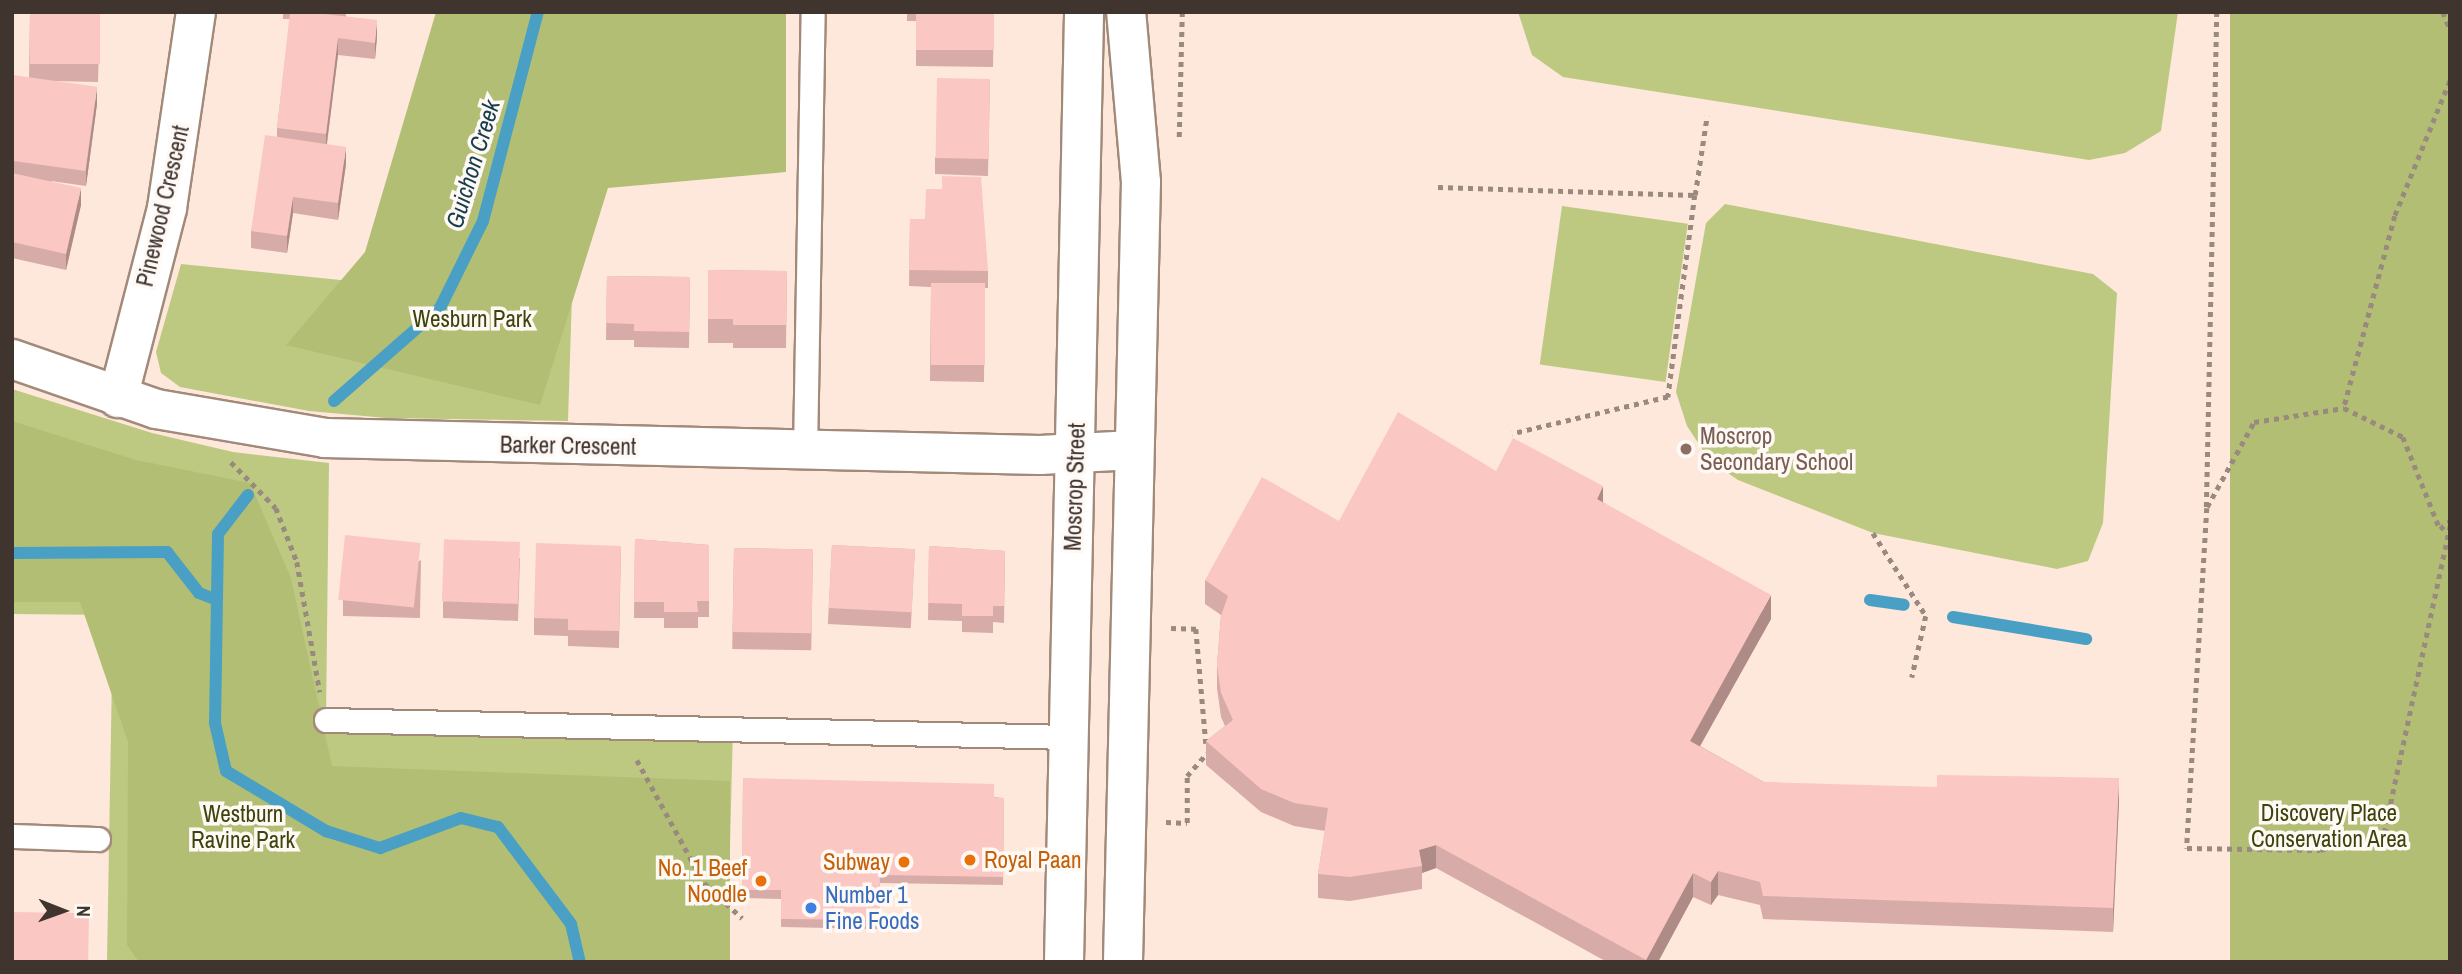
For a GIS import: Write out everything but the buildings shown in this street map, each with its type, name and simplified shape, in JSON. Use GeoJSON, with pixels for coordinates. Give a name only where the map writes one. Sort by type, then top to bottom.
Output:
{"type":"FeatureCollection","features":[{"type":"Feature","properties":{"kind":"street","name":"Pinewood Crescent"},"geometry":{"type":"LineString","coordinates":[[118,398],[167,208],[196,12]]}},
{"type":"Feature","properties":{"kind":"street","name":"Moscrop Street"},"geometry":{"type":"LineString","coordinates":[[1063,962],[1076,452],[1083,12]]}},
{"type":"Feature","properties":{"kind":"street"},"geometry":{"type":"LineString","coordinates":[[1123,962],[1141,182],[1126,12]]}},
{"type":"Feature","properties":{"kind":"street","name":"Barker Crescent"},"geometry":{"type":"LineString","coordinates":[[12,359],[118,398],[229,424],[325,438],[805,451],[1134,450]]}},
{"type":"Feature","properties":{"kind":"lane"},"geometry":{"type":"LineString","coordinates":[[805,451],[813,12]]}},
{"type":"Feature","properties":{"kind":"lane"},"geometry":{"type":"LineString","coordinates":[[326,720],[1068,737]]}},
{"type":"Feature","properties":{"kind":"lane"},"geometry":{"type":"LineString","coordinates":[[12,836],[98,839]]}},
{"type":"Feature","properties":{"kind":"path"},"geometry":{"type":"LineString","coordinates":[[1179,148],[1182,12]]}},
{"type":"Feature","properties":{"kind":"path"},"geometry":{"type":"LineString","coordinates":[[2217,12],[2207,508],[2187,849],[2320,850],[2384,833],[2450,524]]}},
{"type":"Feature","properties":{"kind":"path"},"geometry":{"type":"LineString","coordinates":[[2443,12],[2450,29]]}},
{"type":"Feature","properties":{"kind":"path"},"geometry":{"type":"LineString","coordinates":[[2344,408],[2395,216],[2450,81]]}},
{"type":"Feature","properties":{"kind":"path"},"geometry":{"type":"LineString","coordinates":[[1512,434],[1668,397],[1707,116]]}},
{"type":"Feature","properties":{"kind":"path"},"geometry":{"type":"LineString","coordinates":[[1438,187],[1695,195]]}},
{"type":"Feature","properties":{"kind":"path"},"geometry":{"type":"LineString","coordinates":[[2207,508],[2254,422],[2344,408],[2403,437],[2440,529],[2450,524]]}},
{"type":"Feature","properties":{"kind":"path"},"geometry":{"type":"LineString","coordinates":[[228,459],[276,508],[297,562],[326,720]]}},
{"type":"Feature","properties":{"kind":"path"},"geometry":{"type":"LineString","coordinates":[[1873,533],[1926,616],[1912,677]]}},
{"type":"Feature","properties":{"kind":"path"},"geometry":{"type":"LineString","coordinates":[[1165,822],[1187,823],[1186,776],[1207,754],[1196,629],[1168,628]]}},
{"type":"Feature","properties":{"kind":"path"},"geometry":{"type":"LineString","coordinates":[[618,725],[704,883],[742,918]]}},
{"type":"Feature","properties":{"kind":"green space","name":"Wesburn Park"},"geometry":{"type":"Polygon","coordinates":[[[436,12],[786,12],[786,172],[608,188],[540,405],[286,345],[365,252],[436,12]]]}},
{"type":"Feature","properties":{"kind":"green space"},"geometry":{"type":"Polygon","coordinates":[[[786,12],[576,169],[568,421],[386,418],[309,411],[180,387],[161,373],[156,352],[181,264],[380,284],[786,12]]]}},
{"type":"Feature","properties":{"kind":"green space"},"geometry":{"type":"Polygon","coordinates":[[[1518,12],[2178,12],[2161,131],[2125,153],[2089,160],[1563,77],[1532,55],[1518,12]]]}},
{"type":"Feature","properties":{"kind":"green space","name":"Discovery Place Conservation Area"},"geometry":{"type":"Polygon","coordinates":[[[2230,12],[2450,12],[2450,962],[2230,962],[2230,12]]]}},
{"type":"Feature","properties":{"kind":"green space"},"geometry":{"type":"Polygon","coordinates":[[[1725,204],[2093,274],[2117,293],[2103,523],[2088,561],[2057,569],[1873,533],[1738,480],[1710,461],[1687,426],[1676,392],[1706,223],[1725,204]]]}},
{"type":"Feature","properties":{"kind":"green space"},"geometry":{"type":"Polygon","coordinates":[[[1562,206],[1688,224],[1665,382],[1540,364],[1562,206]]]}},
{"type":"Feature","properties":{"kind":"green space","name":"Westburn Ravine Park"},"geometry":{"type":"Polygon","coordinates":[[[12,389],[152,433],[233,452],[329,463],[326,720],[733,728],[727,962],[107,962],[113,615],[12,614],[12,389]]]}},
{"type":"Feature","properties":{"kind":"green space","name":"Westburn Ravine Park"},"geometry":{"type":"Polygon","coordinates":[[[12,421],[136,460],[250,483],[291,578],[332,766],[730,781],[730,962],[139,962],[127,945],[128,742],[80,602],[12,602],[12,421]]]}},
{"type":"Feature","properties":{"kind":"waterway","name":"Guichon Creek"},"geometry":{"type":"LineString","coordinates":[[334,401],[440,308],[483,221],[538,12]]}},
{"type":"Feature","properties":{"kind":"waterway"},"geometry":{"type":"LineString","coordinates":[[248,495],[218,534],[215,723],[226,771],[326,831],[380,848],[461,818],[498,827],[571,924],[580,962]]}},
{"type":"Feature","properties":{"kind":"waterway"},"geometry":{"type":"LineString","coordinates":[[12,553],[167,552],[199,593],[217,600]]}},
{"type":"Feature","properties":{"kind":"waterway"},"geometry":{"type":"LineString","coordinates":[[1870,600],[1904,605]]}},
{"type":"Feature","properties":{"kind":"waterway"},"geometry":{"type":"LineString","coordinates":[[1953,617],[2086,639]]}},
{"type":"Feature","properties":{"kind":"place","name":"Moscrop Secondary School"},"geometry":{"type":"Point","coordinates":[1686,449]}},
{"type":"Feature","properties":{"kind":"place","name":"Royal Paan"},"geometry":{"type":"Point","coordinates":[970,860]}},
{"type":"Feature","properties":{"kind":"place","name":"Subway"},"geometry":{"type":"Point","coordinates":[904,862]}},
{"type":"Feature","properties":{"kind":"place","name":"No. 1 Beef Noodle"},"geometry":{"type":"Point","coordinates":[761,881]}},
{"type":"Feature","properties":{"kind":"place","name":"Number 1 Fine Foods"},"geometry":{"type":"Point","coordinates":[811,908]}}]}
